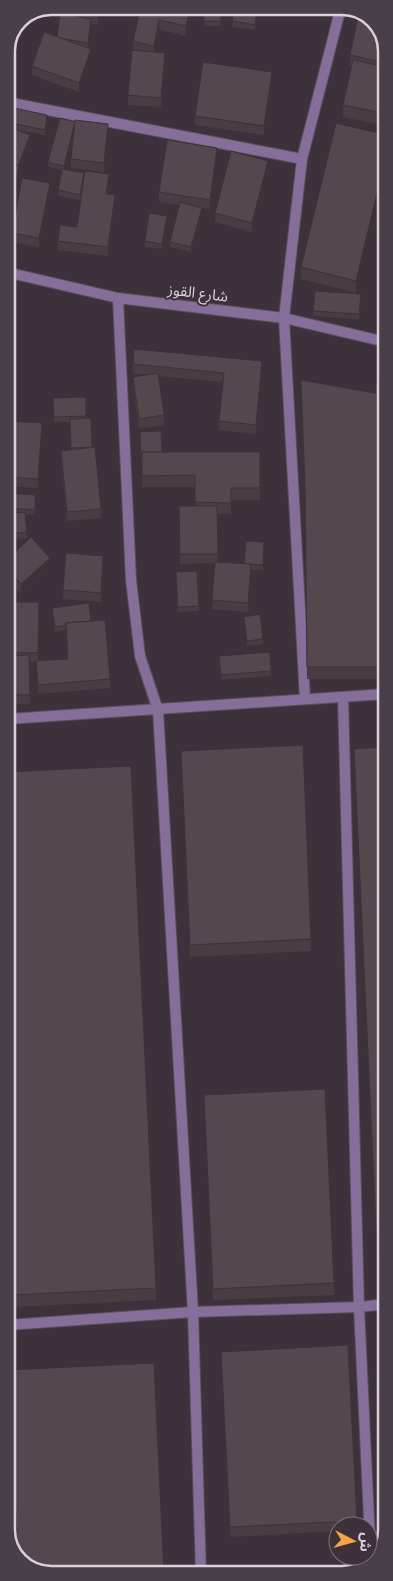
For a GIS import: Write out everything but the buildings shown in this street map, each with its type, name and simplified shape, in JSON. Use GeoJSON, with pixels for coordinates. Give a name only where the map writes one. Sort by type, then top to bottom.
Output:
{"type":"FeatureCollection","features":[{"type":"Feature","properties":{"kind":"street"},"geometry":{"type":"LineString","coordinates":[[305,700],[284,318],[302,159],[339,15]]}},
{"type":"Feature","properties":{"kind":"street"},"geometry":{"type":"LineString","coordinates":[[15,104],[302,159]]}},
{"type":"Feature","properties":{"kind":"street","name":"شارع القوز"},"geometry":{"type":"LineString","coordinates":[[15,274],[118,298],[284,318],[378,340]]}},
{"type":"Feature","properties":{"kind":"street"},"geometry":{"type":"LineString","coordinates":[[118,298],[131,580],[140,656],[158,710],[193,1312],[201,1566]]}},
{"type":"Feature","properties":{"kind":"street"},"geometry":{"type":"LineString","coordinates":[[15,718],[378,695]]}},
{"type":"Feature","properties":{"kind":"street"},"geometry":{"type":"LineString","coordinates":[[343,697],[359,1307],[369,1516]]}},
{"type":"Feature","properties":{"kind":"street"},"geometry":{"type":"LineString","coordinates":[[15,1324],[193,1312],[378,1305]]}}]}
